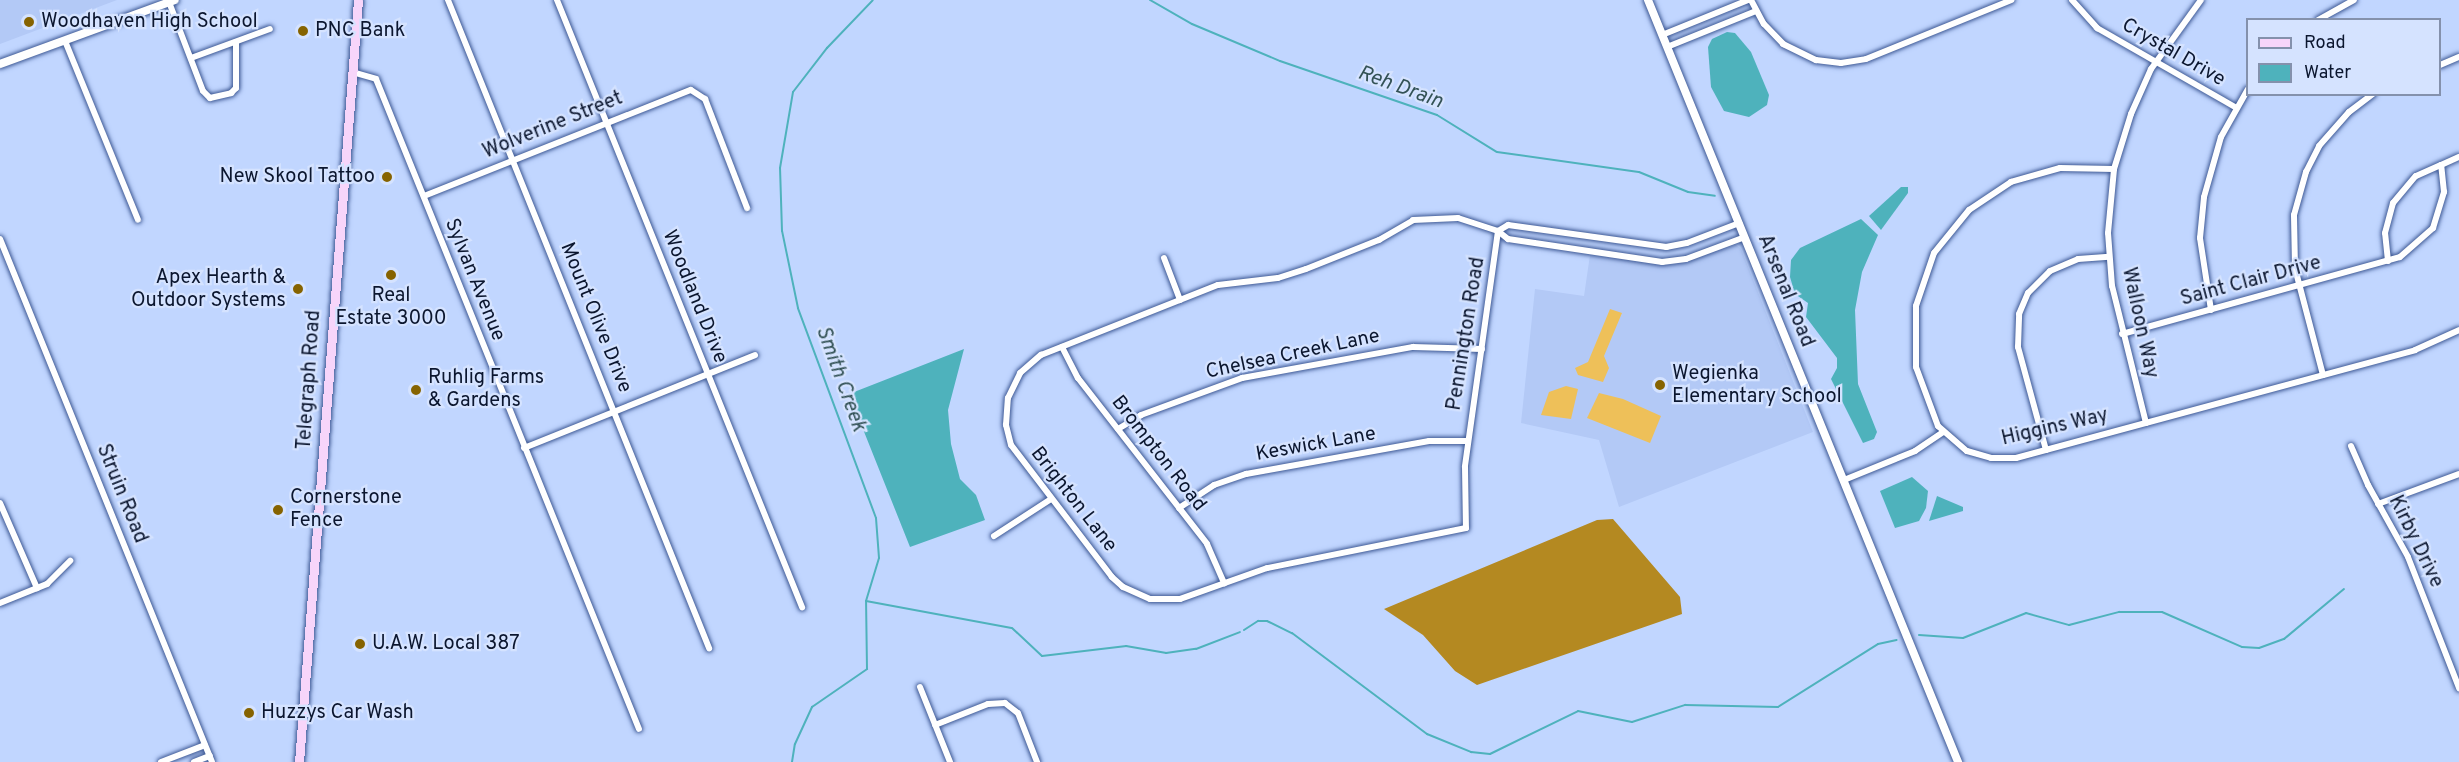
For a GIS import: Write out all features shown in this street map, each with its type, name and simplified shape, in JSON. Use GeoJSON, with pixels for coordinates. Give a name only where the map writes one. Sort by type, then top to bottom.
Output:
{"type":"FeatureCollection","features":[{"type":"Feature","properties":{"kind":"main road","name":"Telegraph Road"},"geometry":{"type":"LineString","coordinates":[[299,762],[358,0]]}},
{"type":"Feature","properties":{"kind":"main road"},"geometry":{"type":"LineString","coordinates":[[0,64],[172,1]]}},
{"type":"Feature","properties":{"kind":"street","name":"Mount Olive Drive"},"geometry":{"type":"LineString","coordinates":[[448,0],[709,648]]}},
{"type":"Feature","properties":{"kind":"street","name":"Woodland Drive"},"geometry":{"type":"LineString","coordinates":[[557,0],[802,607]]}},
{"type":"Feature","properties":{"kind":"street","name":"Arsenal Road"},"geometry":{"type":"LineString","coordinates":[[1648,0],[1958,762]]}},
{"type":"Feature","properties":{"kind":"street"},"geometry":{"type":"LineString","coordinates":[[1662,35],[1750,0],[1773,35],[1795,52],[1816,60],[1841,63],[1866,59],[2011,0]]}},
{"type":"Feature","properties":{"kind":"street","name":"Crystal Drive"},"geometry":{"type":"LineString","coordinates":[[2072,0],[2089,22],[2235,107]]}},
{"type":"Feature","properties":{"kind":"street","name":"Walloon Way"},"geometry":{"type":"LineString","coordinates":[[2146,423],[2122,334],[2109,257],[2114,169],[2131,114],[2155,62],[2201,0]]}},
{"type":"Feature","properties":{"kind":"street"},"geometry":{"type":"LineString","coordinates":[[2322,18],[2354,0]]}},
{"type":"Feature","properties":{"kind":"street"},"geometry":{"type":"LineString","coordinates":[[172,1],[204,93],[214,98],[231,93],[237,85],[236,42]]}},
{"type":"Feature","properties":{"kind":"street"},"geometry":{"type":"LineString","coordinates":[[1667,47],[1756,11]]}},
{"type":"Feature","properties":{"kind":"street"},"geometry":{"type":"LineString","coordinates":[[191,58],[270,29]]}},
{"type":"Feature","properties":{"kind":"street"},"geometry":{"type":"LineString","coordinates":[[65,40],[138,220]]}},
{"type":"Feature","properties":{"kind":"street"},"geometry":{"type":"LineString","coordinates":[[2441,63],[2459,57]]}},
{"type":"Feature","properties":{"kind":"street","name":"Sylvan Avenue"},"geometry":{"type":"LineString","coordinates":[[352,72],[376,79],[639,729]]}},
{"type":"Feature","properties":{"kind":"street"},"geometry":{"type":"LineString","coordinates":[[2211,310],[2202,265],[2203,205],[2214,153],[2235,107],[2246,90]]}},
{"type":"Feature","properties":{"kind":"street","name":"Wolverine Street"},"geometry":{"type":"LineString","coordinates":[[424,196],[686,91],[696,91],[705,99],[747,208]]}},
{"type":"Feature","properties":{"kind":"street"},"geometry":{"type":"LineString","coordinates":[[2324,375],[2300,285],[2293,227],[2306,172],[2329,133],[2371,96]]}},
{"type":"Feature","properties":{"kind":"street"},"geometry":{"type":"LineString","coordinates":[[2388,261],[2385,233],[2393,202],[2416,176],[2459,157]]}},
{"type":"Feature","properties":{"kind":"street","name":"Saint Clair Drive"},"geometry":{"type":"LineString","coordinates":[[2122,334],[2388,261],[2413,249],[2433,228],[2444,192],[2440,165]]}},
{"type":"Feature","properties":{"kind":"street","name":"Higgins Way"},"geometry":{"type":"LineString","coordinates":[[2114,169],[2068,167],[2018,179],[1979,201],[1945,237],[1923,279],[1914,334],[1919,379],[1943,432],[1967,451],[1991,458],[2016,458],[2415,350],[2459,330]]}},
{"type":"Feature","properties":{"kind":"street","name":"Brighton Lane"},"geometry":{"type":"LineString","coordinates":[[1224,583],[1172,601],[1136,594],[1117,582],[1014,450],[1006,416],[1008,398],[1020,373],[1034,360],[1228,282],[1286,276],[1379,240],[1422,218],[1458,218],[1498,231],[1508,239],[1662,262],[1686,259],[1745,237]]}},
{"type":"Feature","properties":{"kind":"street"},"geometry":{"type":"LineString","coordinates":[[1498,231],[1508,225],[1632,244],[1682,245],[1739,223]]}},
{"type":"Feature","properties":{"kind":"street","name":"Pennington Road"},"geometry":{"type":"LineString","coordinates":[[1224,583],[1267,568],[1466,528],[1463,484],[1498,231]]}},
{"type":"Feature","properties":{"kind":"street"},"geometry":{"type":"LineString","coordinates":[[1564,248],[1567,233]]}},
{"type":"Feature","properties":{"kind":"street","name":"Struin Road"},"geometry":{"type":"LineString","coordinates":[[0,239],[211,759]]}},
{"type":"Feature","properties":{"kind":"street"},"geometry":{"type":"LineString","coordinates":[[1630,258],[1632,244]]}},
{"type":"Feature","properties":{"kind":"street"},"geometry":{"type":"LineString","coordinates":[[2046,450],[2018,347],[2019,314],[2028,293],[2050,271],[2078,260],[2109,257]]}},
{"type":"Feature","properties":{"kind":"street"},"geometry":{"type":"LineString","coordinates":[[1164,258],[1180,300]]}},
{"type":"Feature","properties":{"kind":"street","name":"Brompton Road"},"geometry":{"type":"LineString","coordinates":[[1062,347],[1075,374],[1211,551],[1224,583]]}},
{"type":"Feature","properties":{"kind":"street","name":"Chelsea Creek Lane"},"geometry":{"type":"LineString","coordinates":[[1118,429],[1141,414],[1242,378],[1413,347],[1482,349]]}},
{"type":"Feature","properties":{"kind":"street"},"geometry":{"type":"LineString","coordinates":[[524,448],[756,355]]}},
{"type":"Feature","properties":{"kind":"street"},"geometry":{"type":"LineString","coordinates":[[1844,480],[1915,451],[1943,432]]}},
{"type":"Feature","properties":{"kind":"street","name":"Keswick Lane"},"geometry":{"type":"LineString","coordinates":[[1179,508],[1214,485],[1246,474],[1429,441],[1468,441]]}},
{"type":"Feature","properties":{"kind":"street","name":"Kirby Drive"},"geometry":{"type":"LineString","coordinates":[[2351,446],[2378,504],[2408,557],[2459,688]]}},
{"type":"Feature","properties":{"kind":"street"},"geometry":{"type":"LineString","coordinates":[[2378,504],[2459,474]]}},
{"type":"Feature","properties":{"kind":"street"},"geometry":{"type":"LineString","coordinates":[[994,536],[1051,499]]}},
{"type":"Feature","properties":{"kind":"street"},"geometry":{"type":"LineString","coordinates":[[0,503],[37,588]]}},
{"type":"Feature","properties":{"kind":"street"},"geometry":{"type":"LineString","coordinates":[[0,603],[54,579],[70,561]]}},
{"type":"Feature","properties":{"kind":"street"},"geometry":{"type":"LineString","coordinates":[[920,687],[950,762]]}},
{"type":"Feature","properties":{"kind":"street"},"geometry":{"type":"LineString","coordinates":[[935,725],[988,704],[1007,704],[1018,713],[1037,762]]}},
{"type":"Feature","properties":{"kind":"street"},"geometry":{"type":"LineString","coordinates":[[161,762],[205,745]]}},
{"type":"Feature","properties":{"kind":"street"},"geometry":{"type":"LineString","coordinates":[[194,762],[211,759]]}},
{"type":"Feature","properties":{"kind":"shaded area","name":"Woodhaven High School"},"geometry":{"type":"Polygon","coordinates":[[[0,0],[117,0],[0,44],[0,0]]]}},
{"type":"Feature","properties":{"kind":"shaded area","name":"Wegienka Elementary School"},"geometry":{"type":"Polygon","coordinates":[[[1736,245],[1741,249],[1813,432],[1619,507],[1599,440],[1521,423],[1535,289],[1584,296],[1590,255],[1671,265],[1736,245]]]}},
{"type":"Feature","properties":{"kind":"shaded area"},"geometry":{"type":"Polygon","coordinates":[[[1610,309],[1622,313],[1604,356],[1609,368],[1603,382],[1578,375],[1575,368],[1588,362],[1610,309]]]}},
{"type":"Feature","properties":{"kind":"shaded area"},"geometry":{"type":"Polygon","coordinates":[[[1566,386],[1578,389],[1571,419],[1541,415],[1549,392],[1566,386]]]}},
{"type":"Feature","properties":{"kind":"shaded area"},"geometry":{"type":"Polygon","coordinates":[[[1599,393],[1623,399],[1661,416],[1650,443],[1587,418],[1599,393]]]}},
{"type":"Feature","properties":{"kind":"shaded area"},"geometry":{"type":"Polygon","coordinates":[[[1613,519],[1680,597],[1682,614],[1477,685],[1455,671],[1423,635],[1384,609],[1597,520],[1613,519]]]}},
{"type":"Feature","properties":{"kind":"water"},"geometry":{"type":"Polygon","coordinates":[[[1727,32],[1735,33],[1751,52],[1769,95],[1767,105],[1749,117],[1724,111],[1711,87],[1708,47],[1712,39],[1727,32]]]}},
{"type":"Feature","properties":{"kind":"water"},"geometry":{"type":"Polygon","coordinates":[[[1901,187],[1908,187],[1908,193],[1881,230],[1869,216],[1901,187]]]}},
{"type":"Feature","properties":{"kind":"water"},"geometry":{"type":"Polygon","coordinates":[[[1861,219],[1878,235],[1862,272],[1855,310],[1858,384],[1877,432],[1874,439],[1863,443],[1831,379],[1837,368],[1837,358],[1806,317],[1808,303],[1795,294],[1790,277],[1791,260],[1800,248],[1861,219]]]}},
{"type":"Feature","properties":{"kind":"water"},"geometry":{"type":"Polygon","coordinates":[[[964,349],[948,410],[951,444],[960,479],[976,495],[985,520],[910,547],[849,394],[964,349]]]}},
{"type":"Feature","properties":{"kind":"water"},"geometry":{"type":"Polygon","coordinates":[[[1912,477],[1928,491],[1926,508],[1919,521],[1895,528],[1880,491],[1912,477]]]}},
{"type":"Feature","properties":{"kind":"water"},"geometry":{"type":"Polygon","coordinates":[[[1937,496],[1963,507],[1963,511],[1929,521],[1937,496]]]}},
{"type":"Feature","properties":{"kind":"waterway","name":"Smith Creek"},"geometry":{"type":"LineString","coordinates":[[792,762],[795,744],[812,707],[867,669],[866,601],[879,558],[876,518],[798,308],[782,231],[780,168],[793,92],[827,48],[873,0]]}},
{"type":"Feature","properties":{"kind":"waterway","name":"Reh Drain"},"geometry":{"type":"LineString","coordinates":[[1150,0],[1192,24],[1280,61],[1437,115],[1497,152],[1639,172],[1688,192],[1715,196]]}},
{"type":"Feature","properties":{"kind":"waterway"},"geometry":{"type":"LineString","coordinates":[[1919,635],[1963,638],[2026,613],[2069,625],[2119,612],[2162,612],[2242,647],[2259,648],[2284,639],[2344,589]]}},
{"type":"Feature","properties":{"kind":"waterway"},"geometry":{"type":"LineString","coordinates":[[866,601],[1012,628],[1042,656],[1126,646],[1166,653],[1196,649],[1240,632]]}},
{"type":"Feature","properties":{"kind":"waterway"},"geometry":{"type":"LineString","coordinates":[[1244,630],[1258,621],[1267,621],[1292,633],[1427,734],[1471,752],[1490,754],[1578,711],[1632,722],[1685,705],[1778,707],[1878,644],[1897,640]]}},
{"type":"Feature","properties":{"kind":"place","name":"Woodhaven High School"},"geometry":{"type":"Point","coordinates":[29,22]}},
{"type":"Feature","properties":{"kind":"place","name":"PNC Bank"},"geometry":{"type":"Point","coordinates":[303,31]}},
{"type":"Feature","properties":{"kind":"place","name":"New Skool Tattoo"},"geometry":{"type":"Point","coordinates":[387,177]}},
{"type":"Feature","properties":{"kind":"place","name":"Real Estate 3000"},"geometry":{"type":"Point","coordinates":[391,275]}},
{"type":"Feature","properties":{"kind":"place","name":"Apex Hearth & Outdoor Systems"},"geometry":{"type":"Point","coordinates":[298,289]}},
{"type":"Feature","properties":{"kind":"place","name":"Wegienka Elementary School"},"geometry":{"type":"Point","coordinates":[1660,385]}},
{"type":"Feature","properties":{"kind":"place","name":"Ruhlig Farms & Gardens"},"geometry":{"type":"Point","coordinates":[416,390]}},
{"type":"Feature","properties":{"kind":"place","name":"Cornerstone Fence"},"geometry":{"type":"Point","coordinates":[278,510]}},
{"type":"Feature","properties":{"kind":"place","name":"U.A.W. Local 387"},"geometry":{"type":"Point","coordinates":[360,644]}},
{"type":"Feature","properties":{"kind":"place","name":"Huzzys Car Wash"},"geometry":{"type":"Point","coordinates":[249,713]}}]}
